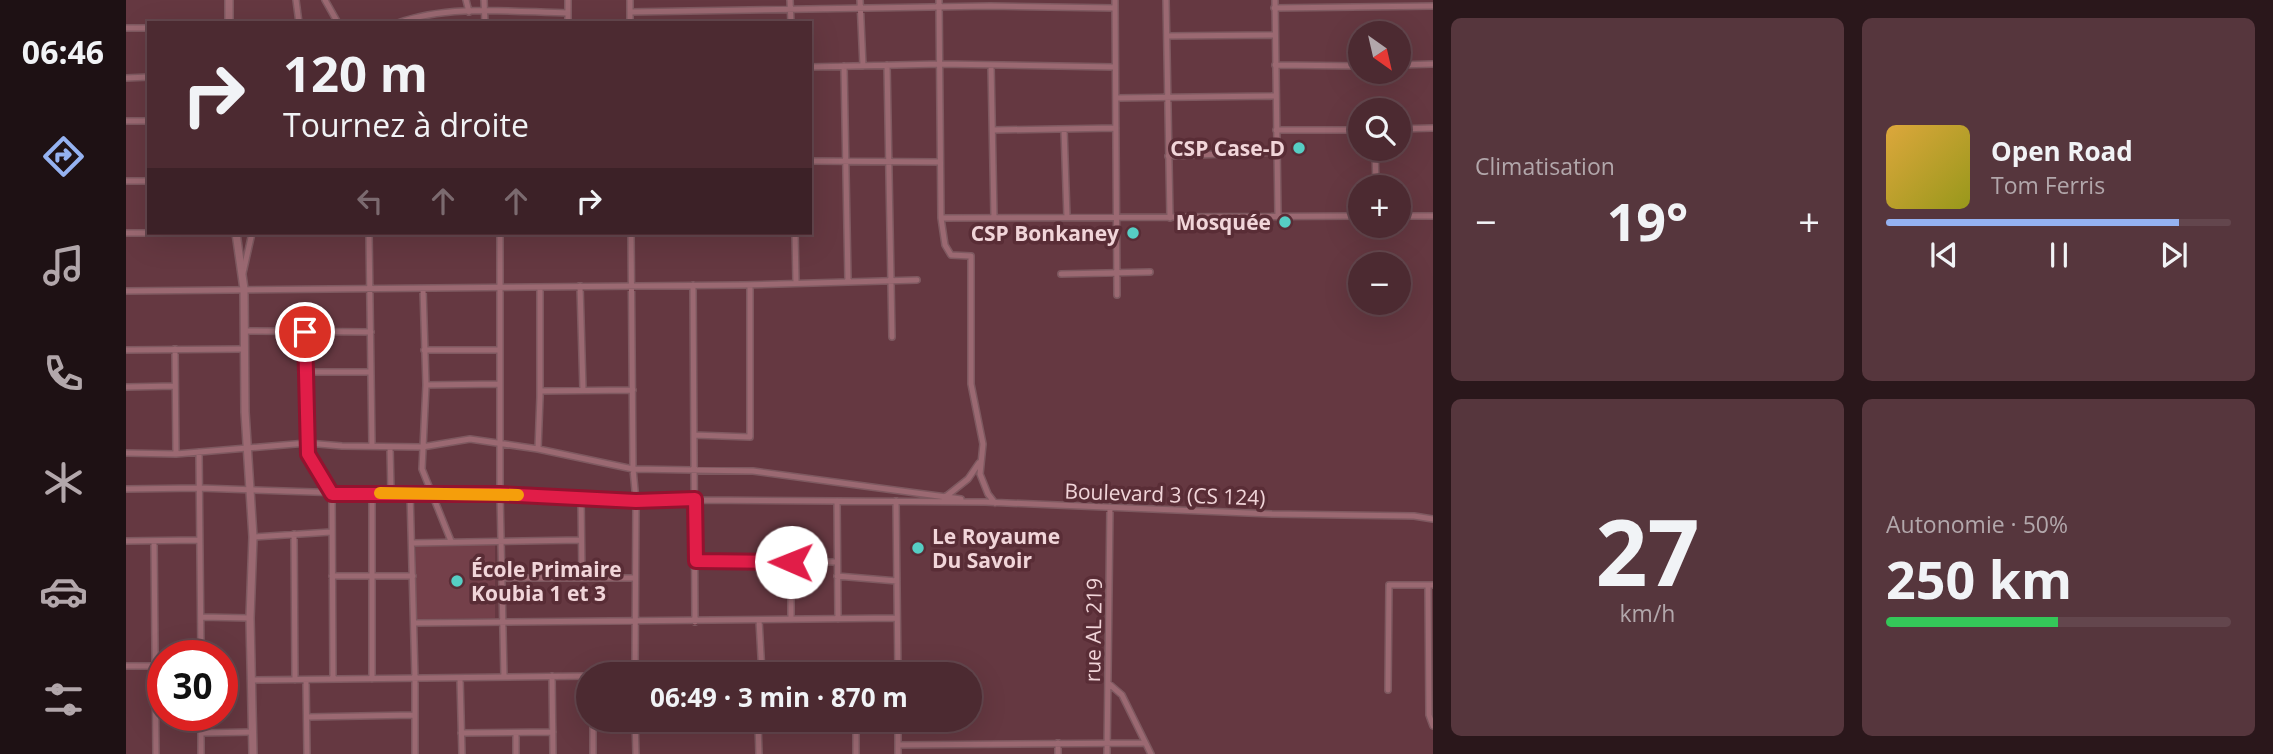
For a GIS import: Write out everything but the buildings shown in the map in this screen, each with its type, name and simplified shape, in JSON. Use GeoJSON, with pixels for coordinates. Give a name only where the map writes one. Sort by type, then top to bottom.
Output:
{"type":"FeatureCollection","features":[{"type":"Feature","properties":{"kind":"street"},"geometry":{"type":"LineString","coordinates":[[229,0],[229,21]]}},
{"type":"Feature","properties":{"kind":"street"},"geometry":{"type":"LineString","coordinates":[[296,0],[299,21]]}},
{"type":"Feature","properties":{"kind":"street"},"geometry":{"type":"LineString","coordinates":[[325,0],[337,21]]}},
{"type":"Feature","properties":{"kind":"street"},"geometry":{"type":"LineString","coordinates":[[466,0],[469,12]]}},
{"type":"Feature","properties":{"kind":"street"},"geometry":{"type":"LineString","coordinates":[[484,0],[485,21]]}},
{"type":"Feature","properties":{"kind":"street"},"geometry":{"type":"LineString","coordinates":[[568,0],[568,21]]}},
{"type":"Feature","properties":{"kind":"street"},"geometry":{"type":"LineString","coordinates":[[630,0],[630,21]]}},
{"type":"Feature","properties":{"kind":"street"},"geometry":{"type":"LineString","coordinates":[[790,0],[791,21]]}},
{"type":"Feature","properties":{"kind":"street"},"geometry":{"type":"LineString","coordinates":[[860,0],[863,66]]}},
{"type":"Feature","properties":{"kind":"street"},"geometry":{"type":"LineString","coordinates":[[1115,0],[1117,295]]}},
{"type":"Feature","properties":{"kind":"street"},"geometry":{"type":"LineString","coordinates":[[1166,0],[1170,218]]}},
{"type":"Feature","properties":{"kind":"street"},"geometry":{"type":"LineString","coordinates":[[1275,0],[1278,216]]}},
{"type":"Feature","properties":{"kind":"street"},"geometry":{"type":"LineString","coordinates":[[630,12],[860,10],[990,3],[1115,8]]}},
{"type":"Feature","properties":{"kind":"street"},"geometry":{"type":"LineString","coordinates":[[939,4],[941,218],[945,245],[951,254],[971,256],[971,384],[983,444],[980,474],[983,485],[995,503]]}},
{"type":"Feature","properties":{"kind":"street"},"geometry":{"type":"LineString","coordinates":[[1275,8],[1433,6]]}},
{"type":"Feature","properties":{"kind":"street"},"geometry":{"type":"LineString","coordinates":[[404,21],[422,15],[484,11],[568,13]]}},
{"type":"Feature","properties":{"kind":"street"},"geometry":{"type":"LineString","coordinates":[[126,28],[147,28]]}},
{"type":"Feature","properties":{"kind":"street"},"geometry":{"type":"LineString","coordinates":[[1167,36],[1275,35]]}},
{"type":"Feature","properties":{"kind":"street"},"geometry":{"type":"LineString","coordinates":[[812,67],[940,64],[1115,67]]}},
{"type":"Feature","properties":{"kind":"street"},"geometry":{"type":"LineString","coordinates":[[1411,65],[1433,64]]}},
{"type":"Feature","properties":{"kind":"street"},"geometry":{"type":"LineString","coordinates":[[887,65],[892,337]]}},
{"type":"Feature","properties":{"kind":"street"},"geometry":{"type":"LineString","coordinates":[[992,65],[994,217]]}},
{"type":"Feature","properties":{"kind":"street"},"geometry":{"type":"LineString","coordinates":[[1275,65],[1348,66]]}},
{"type":"Feature","properties":{"kind":"street"},"geometry":{"type":"LineString","coordinates":[[844,66],[848,281]]}},
{"type":"Feature","properties":{"kind":"street"},"geometry":{"type":"LineString","coordinates":[[126,78],[147,77]]}},
{"type":"Feature","properties":{"kind":"street"},"geometry":{"type":"LineString","coordinates":[[1116,98],[1276,96]]}},
{"type":"Feature","properties":{"kind":"street"},"geometry":{"type":"LineString","coordinates":[[126,121],[147,121]]}},
{"type":"Feature","properties":{"kind":"street"},"geometry":{"type":"LineString","coordinates":[[993,130],[1116,128]]}},
{"type":"Feature","properties":{"kind":"street"},"geometry":{"type":"LineString","coordinates":[[1411,129],[1433,128]]}},
{"type":"Feature","properties":{"kind":"street"},"geometry":{"type":"LineString","coordinates":[[1064,129],[1067,217]]}},
{"type":"Feature","properties":{"kind":"street"},"geometry":{"type":"LineString","coordinates":[[1276,130],[1348,130]]}},
{"type":"Feature","properties":{"kind":"street"},"geometry":{"type":"LineString","coordinates":[[1168,156],[1276,152]]}},
{"type":"Feature","properties":{"kind":"street"},"geometry":{"type":"LineString","coordinates":[[812,161],[940,162]]}},
{"type":"Feature","properties":{"kind":"street"},"geometry":{"type":"LineString","coordinates":[[126,181],[147,181]]}},
{"type":"Feature","properties":{"kind":"street"},"geometry":{"type":"LineString","coordinates":[[941,218],[1348,216]]}},
{"type":"Feature","properties":{"kind":"street"},"geometry":{"type":"LineString","coordinates":[[1411,216],[1433,216]]}},
{"type":"Feature","properties":{"kind":"street"},"geometry":{"type":"LineString","coordinates":[[126,233],[147,233]]}},
{"type":"Feature","properties":{"kind":"street"},"geometry":{"type":"LineString","coordinates":[[236,235],[244,289],[246,446],[253,537],[250,618],[253,754]]}},
{"type":"Feature","properties":{"kind":"street"},"geometry":{"type":"LineString","coordinates":[[242,276],[252,235]]}},
{"type":"Feature","properties":{"kind":"street"},"geometry":{"type":"LineString","coordinates":[[369,235],[372,446]]}},
{"type":"Feature","properties":{"kind":"street"},"geometry":{"type":"LineString","coordinates":[[500,235],[500,494],[504,677]]}},
{"type":"Feature","properties":{"kind":"street"},"geometry":{"type":"LineString","coordinates":[[631,235],[633,469],[636,501],[635,662]]}},
{"type":"Feature","properties":{"kind":"street"},"geometry":{"type":"LineString","coordinates":[[795,235],[796,282]]}},
{"type":"Feature","properties":{"kind":"street"},"geometry":{"type":"LineString","coordinates":[[1061,274],[1150,272]]}},
{"type":"Feature","properties":{"kind":"street"},"geometry":{"type":"LineString","coordinates":[[126,291],[750,285],[917,280]]}},
{"type":"Feature","properties":{"kind":"street"},"geometry":{"type":"LineString","coordinates":[[693,285],[695,622]]}},
{"type":"Feature","properties":{"kind":"street"},"geometry":{"type":"LineString","coordinates":[[694,435],[750,437],[750,285]]}},
{"type":"Feature","properties":{"kind":"street"},"geometry":{"type":"LineString","coordinates":[[580,286],[583,390]]}},
{"type":"Feature","properties":{"kind":"street"},"geometry":{"type":"LineString","coordinates":[[538,449],[540,287]]}},
{"type":"Feature","properties":{"kind":"street"},"geometry":{"type":"LineString","coordinates":[[423,289],[426,385],[422,469],[451,541]]}},
{"type":"Feature","properties":{"kind":"street"},"geometry":{"type":"LineString","coordinates":[[244,331],[371,332]]}},
{"type":"Feature","properties":{"kind":"street"},"geometry":{"type":"LineString","coordinates":[[305,332],[307,443],[310,460],[332,494],[333,679]]}},
{"type":"Feature","properties":{"kind":"street"},"geometry":{"type":"LineString","coordinates":[[176,349],[176,454]]}},
{"type":"Feature","properties":{"kind":"street"},"geometry":{"type":"LineString","coordinates":[[126,350],[244,349]]}},
{"type":"Feature","properties":{"kind":"street"},"geometry":{"type":"LineString","coordinates":[[424,350],[500,350]]}},
{"type":"Feature","properties":{"kind":"street"},"geometry":{"type":"LineString","coordinates":[[306,372],[371,372]]}},
{"type":"Feature","properties":{"kind":"street"},"geometry":{"type":"LineString","coordinates":[[426,385],[500,384]]}},
{"type":"Feature","properties":{"kind":"street"},"geometry":{"type":"LineString","coordinates":[[126,387],[175,386]]}},
{"type":"Feature","properties":{"kind":"street"},"geometry":{"type":"LineString","coordinates":[[540,391],[633,390]]}},
{"type":"Feature","properties":{"kind":"street"},"geometry":{"type":"LineString","coordinates":[[126,453],[176,454],[246,446],[307,443],[422,447],[470,439],[538,449],[633,469],[753,471],[985,502]]}},
{"type":"Feature","properties":{"kind":"street"},"geometry":{"type":"LineString","coordinates":[[390,447],[391,493]]}},
{"type":"Feature","properties":{"kind":"street"},"geometry":{"type":"LineString","coordinates":[[198,452],[201,640]]}},
{"type":"Feature","properties":{"kind":"street"},"geometry":{"type":"LineString","coordinates":[[939,502],[968,479],[982,457]]}},
{"type":"Feature","properties":{"kind":"street","name":"Boulevard 3 (CS 124)"},"geometry":{"type":"LineString","coordinates":[[126,489],[199,488],[433,496],[500,494],[636,501],[695,499],[985,502],[1272,514],[1414,516],[1433,519]]}},
{"type":"Feature","properties":{"kind":"street"},"geometry":{"type":"LineString","coordinates":[[372,493],[372,679]]}},
{"type":"Feature","properties":{"kind":"street"},"geometry":{"type":"LineString","coordinates":[[410,494],[415,754]]}},
{"type":"Feature","properties":{"kind":"street"},"geometry":{"type":"LineString","coordinates":[[581,498],[582,577]]}},
{"type":"Feature","properties":{"kind":"street"},"geometry":{"type":"LineString","coordinates":[[837,501],[838,619]]}},
{"type":"Feature","properties":{"kind":"street"},"geometry":{"type":"LineString","coordinates":[[896,501],[898,662]]}},
{"type":"Feature","properties":{"kind":"street","name":"rue AL 219"},"geometry":{"type":"LineString","coordinates":[[1107,754],[1110,507]]}},
{"type":"Feature","properties":{"kind":"street"},"geometry":{"type":"LineString","coordinates":[[253,537],[331,532]]}},
{"type":"Feature","properties":{"kind":"street"},"geometry":{"type":"LineString","coordinates":[[294,534],[295,680]]}},
{"type":"Feature","properties":{"kind":"street"},"geometry":{"type":"LineString","coordinates":[[126,541],[199,540]]}},
{"type":"Feature","properties":{"kind":"street"},"geometry":{"type":"LineString","coordinates":[[412,543],[581,540]]}},
{"type":"Feature","properties":{"kind":"street"},"geometry":{"type":"LineString","coordinates":[[154,541],[154,640]]}},
{"type":"Feature","properties":{"kind":"street"},"geometry":{"type":"LineString","coordinates":[[696,561],[837,562]]}},
{"type":"Feature","properties":{"kind":"street"},"geometry":{"type":"LineString","coordinates":[[791,562],[791,618]]}},
{"type":"Feature","properties":{"kind":"street"},"geometry":{"type":"LineString","coordinates":[[332,576],[413,576]]}},
{"type":"Feature","properties":{"kind":"street"},"geometry":{"type":"LineString","coordinates":[[837,576],[897,581]]}},
{"type":"Feature","properties":{"kind":"street"},"geometry":{"type":"LineString","coordinates":[[502,578],[635,578]]}},
{"type":"Feature","properties":{"kind":"street"},"geometry":{"type":"LineString","coordinates":[[1388,690],[1389,585],[1431,585],[1429,720],[1433,726]]}},
{"type":"Feature","properties":{"kind":"street"},"geometry":{"type":"LineString","coordinates":[[201,617],[250,618]]}},
{"type":"Feature","properties":{"kind":"street"},"geometry":{"type":"LineString","coordinates":[[414,623],[897,618]]}},
{"type":"Feature","properties":{"kind":"street"},"geometry":{"type":"LineString","coordinates":[[759,620],[761,662]]}},
{"type":"Feature","properties":{"kind":"street"},"geometry":{"type":"LineString","coordinates":[[126,666],[147,666]]}},
{"type":"Feature","properties":{"kind":"street"},"geometry":{"type":"LineString","coordinates":[[252,680],[576,676]]}},
{"type":"Feature","properties":{"kind":"street"},"geometry":{"type":"LineString","coordinates":[[552,677],[553,754]]}},
{"type":"Feature","properties":{"kind":"street"},"geometry":{"type":"LineString","coordinates":[[460,678],[462,754]]}},
{"type":"Feature","properties":{"kind":"street"},"geometry":{"type":"LineString","coordinates":[[306,680],[307,754]]}},
{"type":"Feature","properties":{"kind":"street"},"geometry":{"type":"LineString","coordinates":[[1108,683],[1122,695],[1149,754]]}},
{"type":"Feature","properties":{"kind":"street"},"geometry":{"type":"LineString","coordinates":[[307,717],[414,715]]}},
{"type":"Feature","properties":{"kind":"street"},"geometry":{"type":"LineString","coordinates":[[155,731],[156,754]]}},
{"type":"Feature","properties":{"kind":"street"},"geometry":{"type":"LineString","coordinates":[[201,754],[201,733],[252,732]]}},
{"type":"Feature","properties":{"kind":"street"},"geometry":{"type":"LineString","coordinates":[[461,733],[553,732]]}},
{"type":"Feature","properties":{"kind":"street"},"geometry":{"type":"LineString","coordinates":[[593,732],[593,754]]}},
{"type":"Feature","properties":{"kind":"street"},"geometry":{"type":"LineString","coordinates":[[635,732],[636,754]]}},
{"type":"Feature","properties":{"kind":"street"},"geometry":{"type":"LineString","coordinates":[[758,732],[759,754]]}},
{"type":"Feature","properties":{"kind":"street"},"geometry":{"type":"LineString","coordinates":[[856,732],[856,754]]}},
{"type":"Feature","properties":{"kind":"street"},"geometry":{"type":"LineString","coordinates":[[898,732],[898,754]]}},
{"type":"Feature","properties":{"kind":"street"},"geometry":{"type":"LineString","coordinates":[[516,733],[516,754]]}},
{"type":"Feature","properties":{"kind":"street"},"geometry":{"type":"LineString","coordinates":[[1058,743],[1058,754]]}},
{"type":"Feature","properties":{"kind":"street"},"geometry":{"type":"LineString","coordinates":[[898,745],[1145,745]]}},
{"type":"Feature","properties":{"kind":"shaded area"},"geometry":{"type":"Polygon","coordinates":[[[495,543],[495,618],[416,619],[416,544],[495,543]]]}},
{"type":"Feature","properties":{"kind":"slow traffic"},"geometry":{"type":"LineString","coordinates":[[380,493],[433,496],[518,495]]}},
{"type":"Feature","properties":{"kind":"place","name":"CSP Case-D"},"geometry":{"type":"Point","coordinates":[1299,148]}},
{"type":"Feature","properties":{"kind":"place","name":"Mosquée"},"geometry":{"type":"Point","coordinates":[1285,222]}},
{"type":"Feature","properties":{"kind":"place","name":"CSP Bonkaney"},"geometry":{"type":"Point","coordinates":[1133,233]}},
{"type":"Feature","properties":{"kind":"place","name":"Le Royaume Du Savoir"},"geometry":{"type":"Point","coordinates":[918,548]}},
{"type":"Feature","properties":{"kind":"place","name":"École Primaire Koubia 1 et 3"},"geometry":{"type":"Point","coordinates":[457,581]}},
{"type":"Feature","properties":{"kind":"route"},"geometry":{"type":"LineString","coordinates":[[305,332],[308,454],[332,494],[500,494],[636,501],[695,499],[696,561],[791,562]]}}]}
